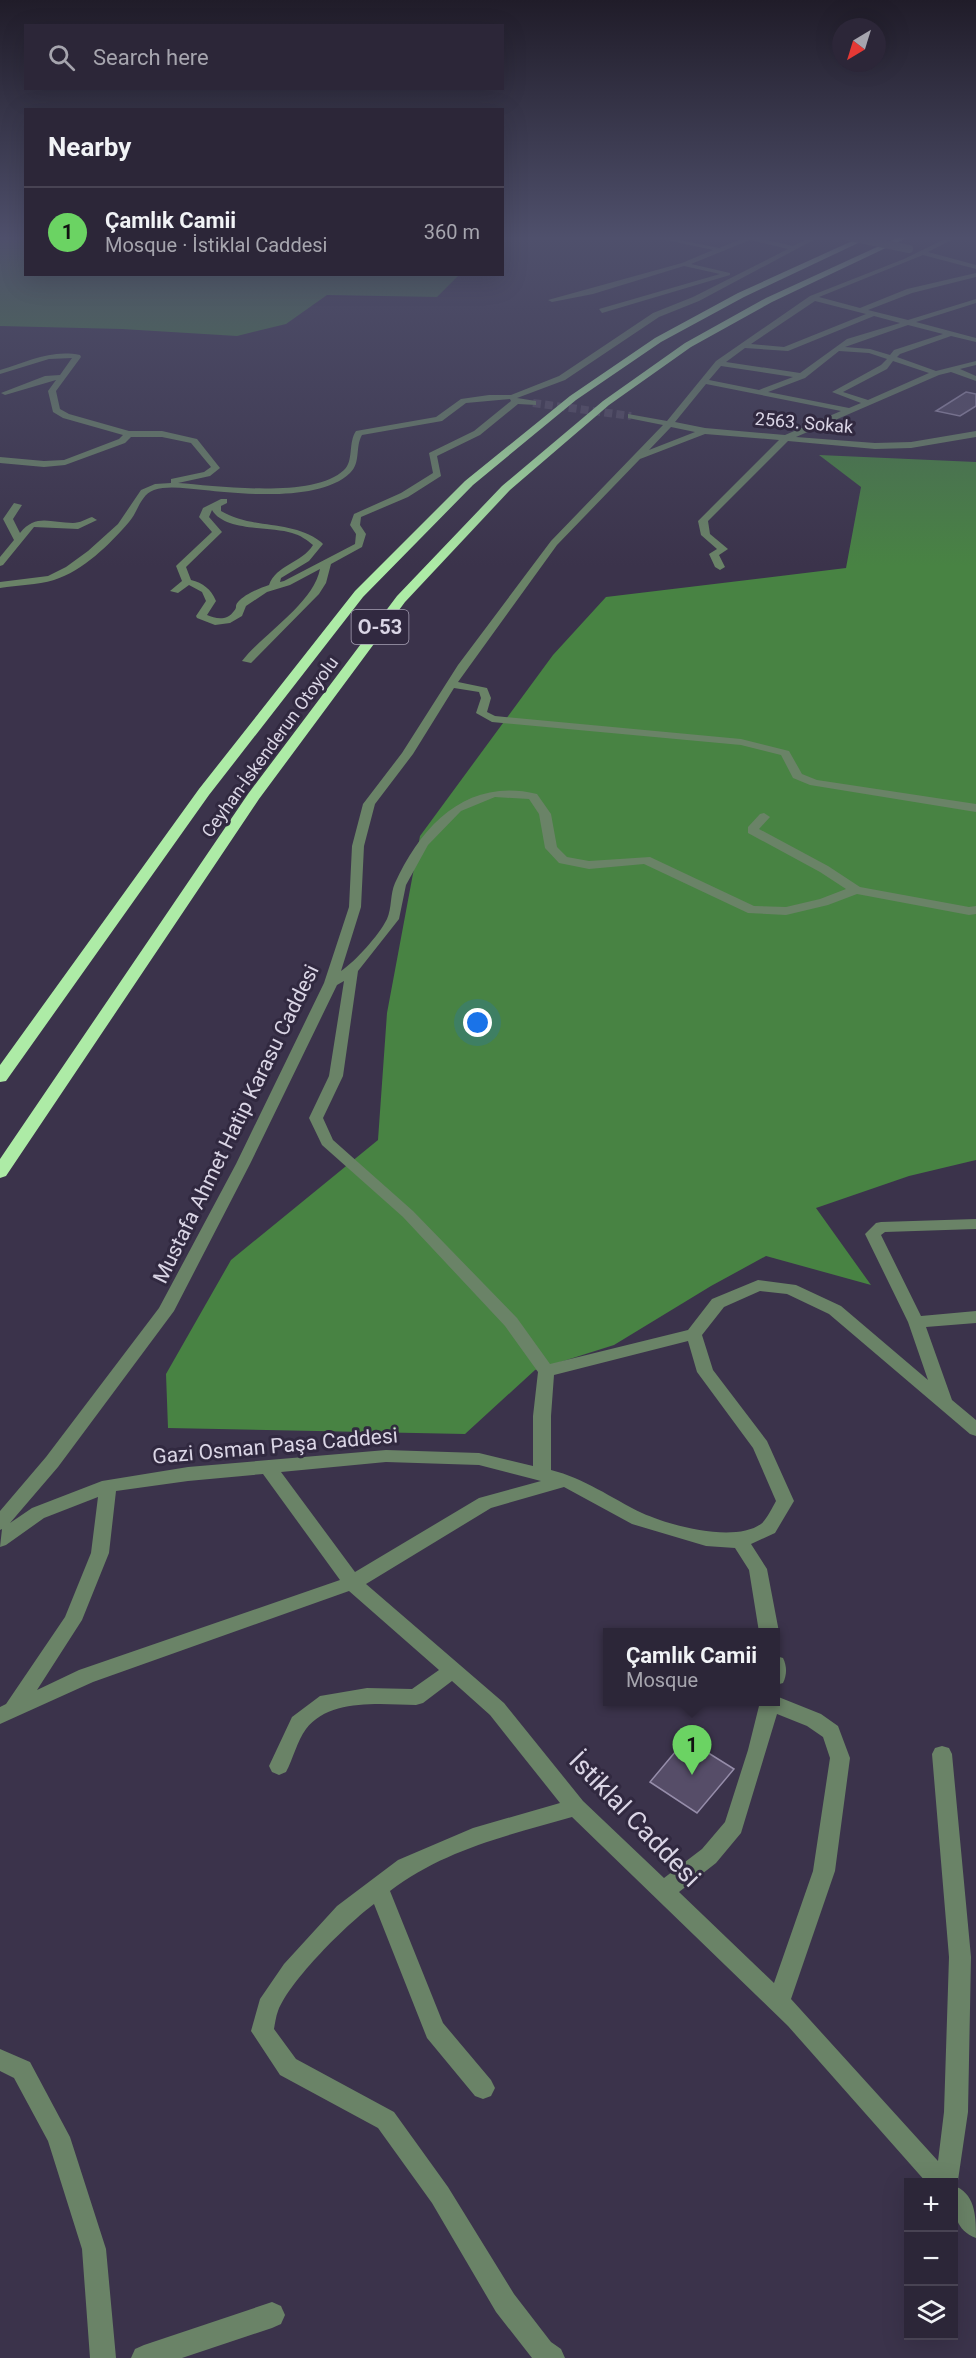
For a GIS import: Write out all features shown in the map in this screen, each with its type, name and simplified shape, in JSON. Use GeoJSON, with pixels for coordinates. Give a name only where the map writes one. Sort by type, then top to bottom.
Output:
{"type":"FeatureCollection","features":[{"type":"Feature","properties":{"kind":"highway","name":"Ceyhan-İskenderun Otoyolu"},"geometry":{"type":"LineString","coordinates":[[0,1077],[204,792],[359,594],[469,483],[573,398],[649,346]]}},
{"type":"Feature","properties":{"kind":"highway","name":"Ceyhan-İskenderun Otoyolu"},"geometry":{"type":"LineString","coordinates":[[0,1172],[260,788],[400,598],[506,488],[598,409],[687,346]]}},
{"type":"Feature","properties":{"kind":"street"},"geometry":{"type":"LineString","coordinates":[[175,591],[187,582],[197,584],[210,595],[211,601],[201,616],[215,622],[226,621],[238,614],[242,604],[359,545],[361,534],[354,525],[357,516],[400,498],[438,474],[432,455],[440,448],[461,441],[482,430],[506,412],[514,399],[562,378],[610,346]]}},
{"type":"Feature","properties":{"kind":"street","name":"Mustafa Ahmet Hatip Karasu Caddesi"},"geometry":{"type":"LineString","coordinates":[[0,1523],[52,1462],[166,1311],[243,1164],[331,983],[355,907],[358,846],[369,804],[407,754],[451,684],[554,543],[668,424],[719,363],[744,346]]}},
{"type":"Feature","properties":{"kind":"street"},"geometry":{"type":"LineString","coordinates":[[745,346],[785,349],[792,346]]}},
{"type":"Feature","properties":{"kind":"street"},"geometry":{"type":"LineString","coordinates":[[760,392],[815,368],[840,346]]}},
{"type":"Feature","properties":{"kind":"street"},"geometry":{"type":"LineString","coordinates":[[867,402],[836,392],[884,367],[897,352],[913,346]]}},
{"type":"Feature","properties":{"kind":"street"},"geometry":{"type":"LineString","coordinates":[[834,349],[863,350],[936,373]]}},
{"type":"Feature","properties":{"kind":"street"},"geometry":{"type":"LineString","coordinates":[[0,372],[55,355],[65,354],[77,357],[52,391],[56,410],[59,413],[129,434],[162,434],[194,441],[216,468],[207,474],[174,480],[171,486]]}},
{"type":"Feature","properties":{"kind":"street"},"geometry":{"type":"LineString","coordinates":[[719,363],[801,376]]}},
{"type":"Feature","properties":{"kind":"street"},"geometry":{"type":"LineString","coordinates":[[720,567],[714,554],[723,549],[706,536],[703,521],[786,438],[936,373],[976,363]]}},
{"type":"Feature","properties":{"kind":"street"},"geometry":{"type":"LineString","coordinates":[[952,369],[976,379]]}},
{"type":"Feature","properties":{"kind":"street"},"geometry":{"type":"LineString","coordinates":[[5,393],[48,378],[62,377]]}},
{"type":"Feature","properties":{"kind":"street"},"geometry":{"type":"LineString","coordinates":[[703,381],[847,410]]}},
{"type":"Feature","properties":{"kind":"street"},"geometry":{"type":"LineString","coordinates":[[0,585],[51,578],[72,570],[130,516],[137,498],[146,490],[160,485],[271,491],[326,483],[348,470],[352,463],[353,443],[359,433],[439,419],[464,401],[489,397],[533,403]]}},
{"type":"Feature","properties":{"kind":"street","name":"2563. Sokak"},"geometry":{"type":"LineString","coordinates":[[631,416],[705,431],[875,446],[911,445],[974,436]]}},
{"type":"Feature","properties":{"kind":"street"},"geometry":{"type":"LineString","coordinates":[[626,466],[667,444],[705,431]]}},
{"type":"Feature","properties":{"kind":"street"},"geometry":{"type":"LineString","coordinates":[[0,460],[44,464],[65,462],[122,441],[129,434]]}},
{"type":"Feature","properties":{"kind":"street"},"geometry":{"type":"LineString","coordinates":[[187,582],[181,566],[217,532],[204,518],[206,510],[242,491]]}},
{"type":"Feature","properties":{"kind":"street"},"geometry":{"type":"LineString","coordinates":[[17,505],[8,519],[18,539]]}},
{"type":"Feature","properties":{"kind":"street"},"geometry":{"type":"LineString","coordinates":[[216,505],[217,513],[226,520],[256,527],[292,528],[309,534],[318,544],[300,564],[277,577],[274,586]]}},
{"type":"Feature","properties":{"kind":"street"},"geometry":{"type":"LineString","coordinates":[[0,563],[31,525],[40,523],[78,526],[92,520]]}},
{"type":"Feature","properties":{"kind":"street"},"geometry":{"type":"LineString","coordinates":[[247,661],[314,594],[326,573],[326,562]]}},
{"type":"Feature","properties":{"kind":"street"},"geometry":{"type":"LineString","coordinates":[[451,684],[483,690],[486,698],[482,713],[492,719],[741,742],[785,753],[797,776],[814,783],[976,808]]}},
{"type":"Feature","properties":{"kind":"street"},"geometry":{"type":"LineString","coordinates":[[331,983],[358,966],[393,920],[400,885],[423,843],[457,809],[494,794],[533,796],[545,814],[551,848],[563,860],[589,865],[646,860],[752,910],[786,911],[824,902],[856,890]]}},
{"type":"Feature","properties":{"kind":"street"},"geometry":{"type":"LineString","coordinates":[[764,817],[752,830],[824,869],[856,890],[969,911],[976,910]]}},
{"type":"Feature","properties":{"kind":"street"},"geometry":{"type":"LineString","coordinates":[[352,970],[336,1076],[316,1118],[327,1142],[408,1214],[440,1247],[511,1322],[546,1371],[542,1416],[542,1474]]}},
{"type":"Feature","properties":{"kind":"street"},"geometry":{"type":"LineString","coordinates":[[944,1403],[916,1322],[873,1234],[881,1227],[976,1224]]}},
{"type":"Feature","properties":{"kind":"street"},"geometry":{"type":"LineString","coordinates":[[546,1371],[694,1334],[718,1303],[758,1285],[790,1289],[835,1310],[976,1430]]}},
{"type":"Feature","properties":{"kind":"street"},"geometry":{"type":"LineString","coordinates":[[916,1322],[976,1317]]}},
{"type":"Feature","properties":{"kind":"street","name":"Gazi Osman Paşa Caddesi"},"geometry":{"type":"LineString","coordinates":[[0,1540],[38,1513],[108,1486],[188,1474],[386,1455],[479,1459],[542,1474],[566,1480],[638,1519],[706,1539],[740,1541],[769,1528],[785,1501],[761,1445],[705,1372],[694,1334]]}},
{"type":"Feature","properties":{"kind":"street","name":"İstiklal Caddesi"},"geometry":{"type":"LineString","coordinates":[[268,1467],[352,1583],[497,1708],[576,1807],[796,2019],[937,2178]]}},
{"type":"Feature","properties":{"kind":"street"},"geometry":{"type":"LineString","coordinates":[[6,1713],[86,1676],[352,1583],[485,1503],[566,1480]]}},
{"type":"Feature","properties":{"kind":"street"},"geometry":{"type":"LineString","coordinates":[[6,1713],[74,1620],[100,1553],[108,1486]]}},
{"type":"Feature","properties":{"kind":"street"},"geometry":{"type":"LineString","coordinates":[[740,1541],[758,1569],[768,1628]]}},
{"type":"Feature","properties":{"kind":"street"},"geometry":{"type":"LineString","coordinates":[[279,1766],[299,1723],[327,1702],[367,1696],[416,1697],[453,1670]]}},
{"type":"Feature","properties":{"kind":"street"},"geometry":{"type":"LineString","coordinates":[[664,1891],[709,1856],[734,1827],[769,1706]]}},
{"type":"Feature","properties":{"kind":"street"},"geometry":{"type":"LineString","coordinates":[[779,2002],[824,1871],[840,1758],[831,1732],[814,1720],[780,1706]]}},
{"type":"Feature","properties":{"kind":"street"},"geometry":{"type":"LineString","coordinates":[[942,1754],[960,1957],[956,2112],[948,2178]]}},
{"type":"Feature","properties":{"kind":"street"},"geometry":{"type":"LineString","coordinates":[[552,2358],[542,2351],[505,2303],[440,2195],[386,2120],[288,2067],[262,2031],[268,2006],[292,1971],[345,1913],[405,1867],[473,1836],[576,1807]]}},
{"type":"Feature","properties":{"kind":"street"},"geometry":{"type":"LineString","coordinates":[[378,1888],[435,2030],[483,2088]]}},
{"type":"Feature","properties":{"kind":"street"},"geometry":{"type":"LineString","coordinates":[[0,2060],[22,2070],[57,2137],[94,2248],[103,2358]]}},
{"type":"Feature","properties":{"kind":"street"},"geometry":{"type":"LineString","coordinates":[[958,2203],[976,2226]]}},
{"type":"Feature","properties":{"kind":"street"},"geometry":{"type":"LineString","coordinates":[[144,2358],[272,2315]]}},
{"type":"Feature","properties":{"kind":"green space"},"geometry":{"type":"Polygon","coordinates":[[[819,455],[976,462],[976,1160],[909,1176],[816,1208],[871,1285],[766,1256],[711,1286],[614,1345],[535,1370],[465,1434],[168,1428],[166,1374],[231,1260],[378,1140],[387,1013],[420,836],[553,655],[606,597],[846,568],[861,487],[819,455]]]}},
{"type":"Feature","properties":{"kind":"building"},"geometry":{"type":"Polygon","coordinates":[[[966,392],[976,394],[976,406],[960,416],[936,411],[966,392]]]}},
{"type":"Feature","properties":{"kind":"building"},"geometry":{"type":"Polygon","coordinates":[[[686,1739],[734,1769],[697,1813],[650,1782],[686,1739]]]}},
{"type":"Feature","properties":{"kind":"tunnel"},"geometry":{"type":"LineString","coordinates":[[533,403],[631,416]]}},
{"type":"Feature","properties":{"kind":"place","name":"Çamlık Camii"},"geometry":{"type":"Point","coordinates":[692,1775]}}]}
